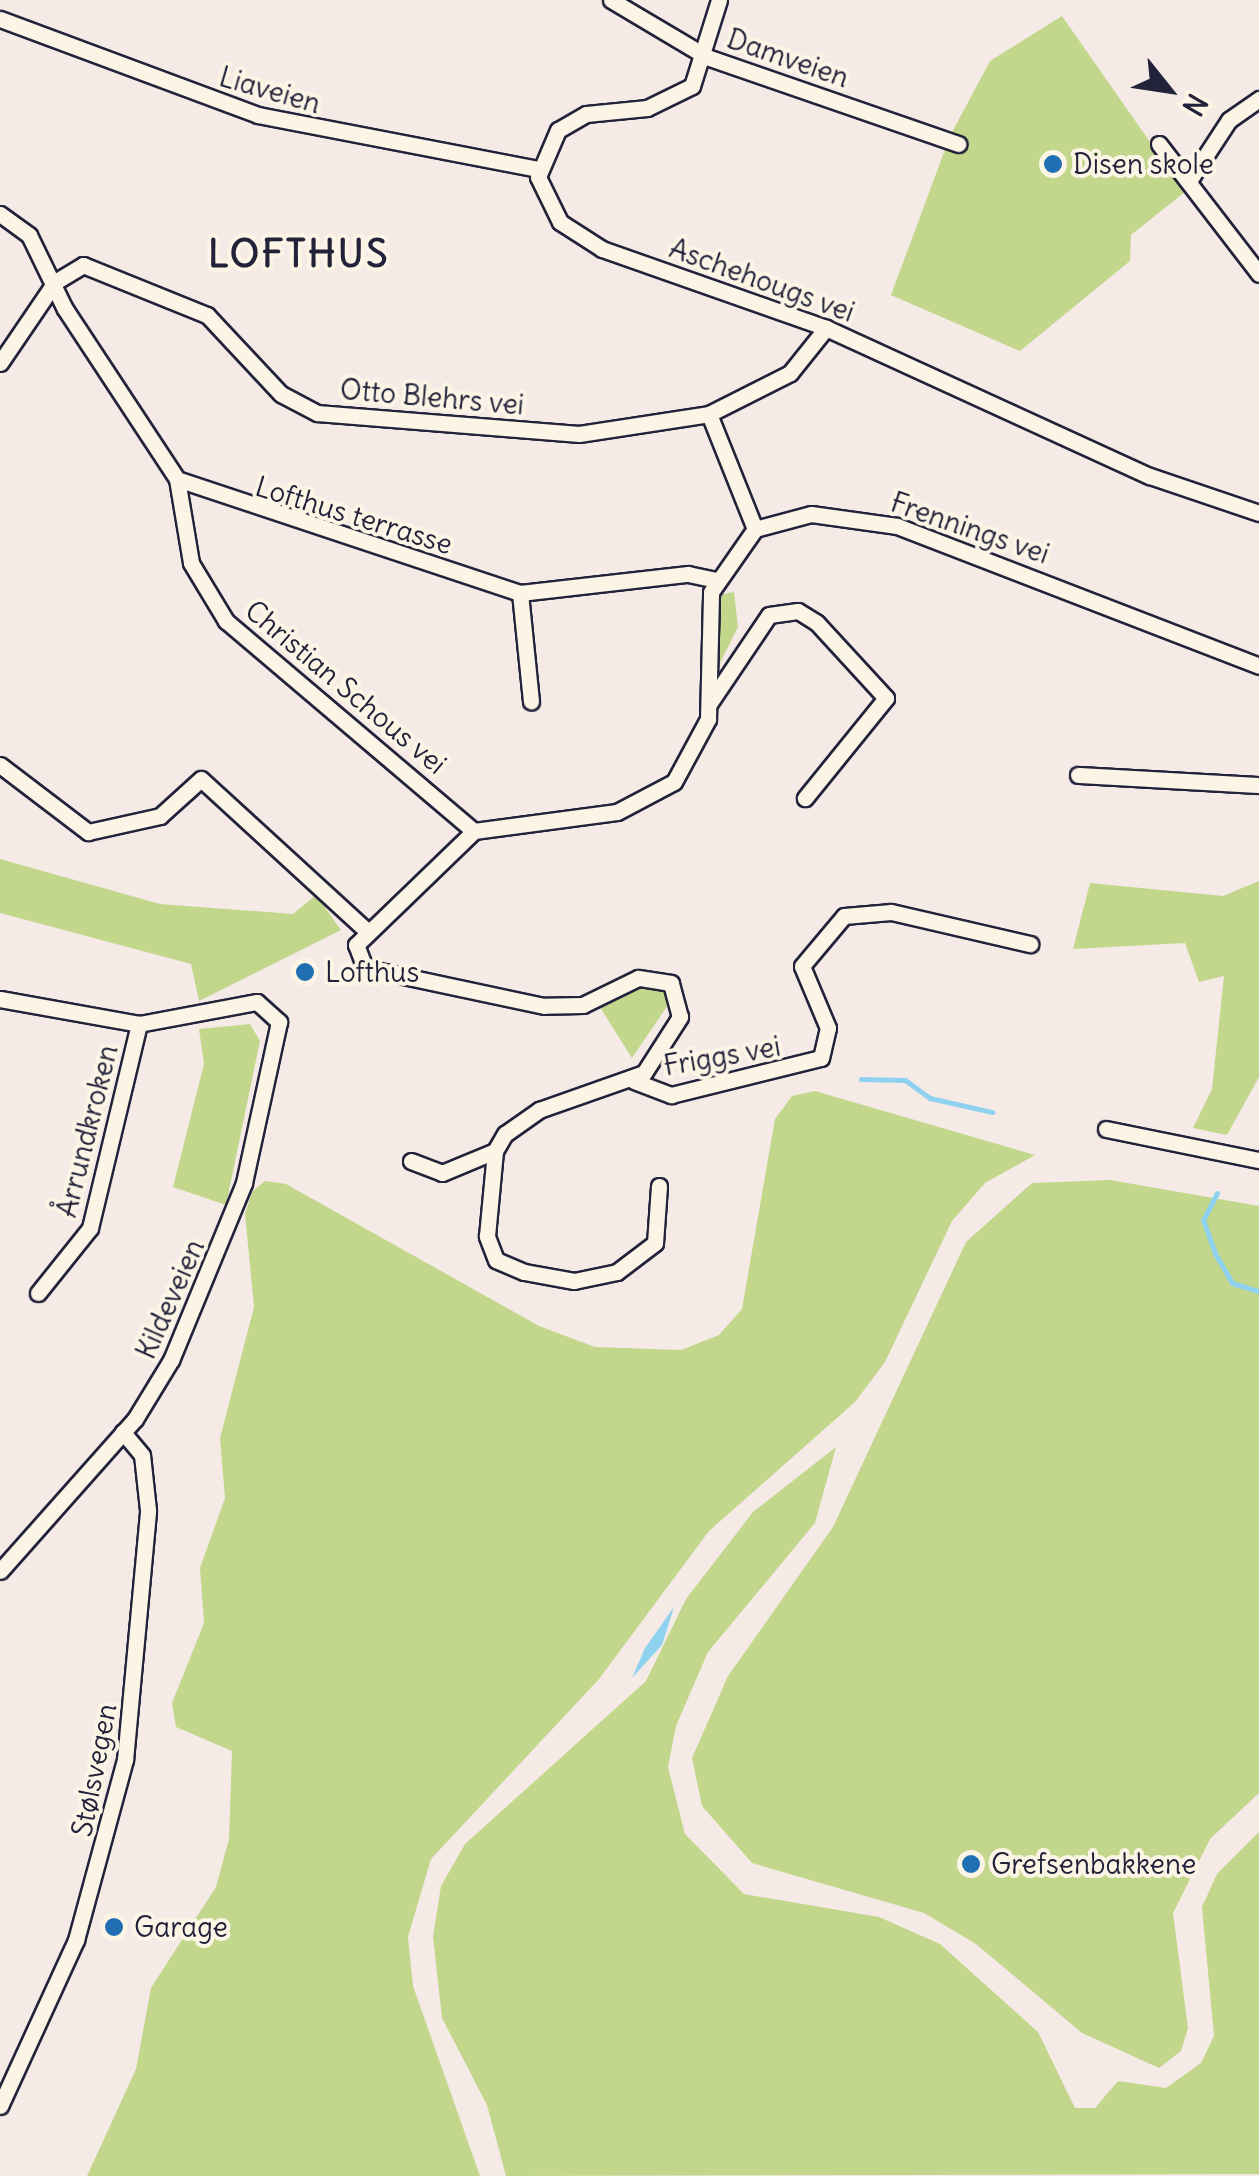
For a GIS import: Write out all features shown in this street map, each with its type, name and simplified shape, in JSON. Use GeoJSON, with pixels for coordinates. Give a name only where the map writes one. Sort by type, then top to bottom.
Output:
{"type":"FeatureCollection","features":[{"type":"Feature","properties":{"kind":"street","name":"Damveien"},"geometry":{"type":"LineString","coordinates":[[612,0],[707,56],[958,144]]}},
{"type":"Feature","properties":{"kind":"street"},"geometry":{"type":"LineString","coordinates":[[538,169],[568,121],[668,101],[692,86],[707,56],[718,0]]}},
{"type":"Feature","properties":{"kind":"street","name":"Liaveien"},"geometry":{"type":"LineString","coordinates":[[0,18],[258,115],[538,169]]}},
{"type":"Feature","properties":{"kind":"street"},"geometry":{"type":"LineString","coordinates":[[1189,181],[1229,120],[1259,98]]}},
{"type":"Feature","properties":{"kind":"street"},"geometry":{"type":"LineString","coordinates":[[1160,144],[1259,274]]}},
{"type":"Feature","properties":{"kind":"street","name":"Aschehougs vei"},"geometry":{"type":"LineString","coordinates":[[538,169],[542,194],[571,231],[826,328],[1150,476],[1259,513]]}},
{"type":"Feature","properties":{"kind":"street","name":"Christian Schous vei"},"geometry":{"type":"LineString","coordinates":[[0,214],[29,235],[177,479],[190,563],[226,620],[474,830]]}},
{"type":"Feature","properties":{"kind":"street","name":"Otto Blehrs vei"},"geometry":{"type":"LineString","coordinates":[[54,282],[84,265],[207,315],[282,394],[316,413],[578,434],[709,414],[790,374],[826,328]]}},
{"type":"Feature","properties":{"kind":"street"},"geometry":{"type":"LineString","coordinates":[[0,363],[54,282]]}},
{"type":"Feature","properties":{"kind":"street"},"geometry":{"type":"LineString","coordinates":[[411,1161],[442,1173],[495,1151],[539,1110],[634,1081],[680,1016],[680,995],[666,980],[638,978],[583,1005],[544,1006],[366,968],[356,954],[363,933],[474,830],[654,798],[693,757],[709,704],[716,580],[755,529],[709,414]]}},
{"type":"Feature","properties":{"kind":"street","name":"Lofthus terrasse"},"geometry":{"type":"LineString","coordinates":[[177,479],[520,593],[688,574],[716,580]]}},
{"type":"Feature","properties":{"kind":"street","name":"Frennings vei"},"geometry":{"type":"LineString","coordinates":[[755,529],[810,514],[897,526],[1259,666]]}},
{"type":"Feature","properties":{"kind":"street"},"geometry":{"type":"LineString","coordinates":[[520,593],[531,701]]}},
{"type":"Feature","properties":{"kind":"street"},"geometry":{"type":"LineString","coordinates":[[709,704],[768,615],[798,610],[817,623],[886,698],[806,798]]}},
{"type":"Feature","properties":{"kind":"street"},"geometry":{"type":"LineString","coordinates":[[0,764],[88,832],[160,816],[201,779],[363,933]]}},
{"type":"Feature","properties":{"kind":"street"},"geometry":{"type":"LineString","coordinates":[[1078,775],[1259,784]]}},
{"type":"Feature","properties":{"kind":"street","name":"Friggs vei"},"geometry":{"type":"LineString","coordinates":[[634,1081],[671,1095],[816,1062],[828,1028],[804,982],[805,955],[856,912],[1030,944]]}},
{"type":"Feature","properties":{"kind":"street"},"geometry":{"type":"LineString","coordinates":[[0,998],[139,1024]]}},
{"type":"Feature","properties":{"kind":"street","name":"Kildeveien"},"geometry":{"type":"LineString","coordinates":[[0,1571],[123,1432],[171,1360],[244,1182],[279,1022],[263,1003],[139,1024]]}},
{"type":"Feature","properties":{"kind":"street","name":"Årrundkroken"},"geometry":{"type":"LineString","coordinates":[[38,1293],[90,1228],[139,1024]]}},
{"type":"Feature","properties":{"kind":"street"},"geometry":{"type":"LineString","coordinates":[[1106,1128],[1227,1160],[1259,1160]]}},
{"type":"Feature","properties":{"kind":"street"},"geometry":{"type":"LineString","coordinates":[[495,1151],[487,1236],[496,1260],[524,1272],[574,1280],[632,1264],[661,1229],[659,1186]]}},
{"type":"Feature","properties":{"kind":"street","name":"Stølsvegen"},"geometry":{"type":"LineString","coordinates":[[0,2106],[76,1940],[125,1760],[148,1510],[142,1456],[123,1432]]}},
{"type":"Feature","properties":{"kind":"green space","name":"Disen skole"},"geometry":{"type":"Polygon","coordinates":[[[1062,16],[1185,192],[1131,235],[1130,261],[1020,351],[891,295],[950,136],[990,61],[1062,16]]]}},
{"type":"Feature","properties":{"kind":"green space"},"geometry":{"type":"Polygon","coordinates":[[[734,592],[738,627],[716,671],[718,595],[734,592]]]}},
{"type":"Feature","properties":{"kind":"green space"},"geometry":{"type":"Polygon","coordinates":[[[0,859],[160,904],[293,914],[316,895],[341,930],[199,1001],[191,964],[0,913],[0,859]]]}},
{"type":"Feature","properties":{"kind":"green space"},"geometry":{"type":"Polygon","coordinates":[[[1259,881],[1259,1077],[1227,1135],[1193,1128],[1212,1089],[1224,976],[1199,982],[1185,943],[1073,949],[1090,883],[1223,896],[1259,881]]]}},
{"type":"Feature","properties":{"kind":"green space"},"geometry":{"type":"Polygon","coordinates":[[[642,978],[667,989],[670,1002],[632,1058],[596,1001],[642,978]]]}},
{"type":"Feature","properties":{"kind":"green space"},"geometry":{"type":"Polygon","coordinates":[[[250,1024],[260,1041],[226,1205],[173,1187],[204,1064],[199,1029],[250,1024]]]}},
{"type":"Feature","properties":{"kind":"green space"},"geometry":{"type":"Polygon","coordinates":[[[815,1091],[1035,1155],[985,1183],[952,1221],[885,1362],[855,1402],[709,1531],[599,1679],[431,1859],[408,1937],[413,1986],[480,2176],[87,2176],[136,2069],[151,1988],[216,1887],[229,1839],[232,1751],[176,1727],[172,1703],[204,1623],[200,1568],[225,1498],[220,1438],[254,1307],[245,1214],[252,1192],[265,1181],[286,1184],[539,1326],[595,1347],[681,1350],[719,1335],[742,1309],[775,1119],[792,1096],[815,1091]]]}},
{"type":"Feature","properties":{"kind":"green space"},"geometry":{"type":"Polygon","coordinates":[[[1110,1180],[1259,1206],[1259,1793],[1210,1839],[1173,1913],[1188,2028],[1181,2051],[1159,2068],[1082,2033],[976,1944],[924,1913],[752,1863],[702,1806],[692,1758],[728,1676],[833,1527],[966,1242],[1032,1183],[1110,1180]]]}},
{"type":"Feature","properties":{"kind":"green space"},"geometry":{"type":"Polygon","coordinates":[[[836,1447],[815,1523],[708,1652],[676,1726],[668,1767],[685,1834],[744,1894],[879,1917],[940,1944],[1038,2032],[1075,2108],[1095,2108],[1118,2081],[1166,2088],[1201,2063],[1214,2036],[1202,1907],[1217,1874],[1259,1832],[1259,2174],[506,2176],[487,2105],[442,2018],[433,1937],[441,1886],[465,1844],[646,1681],[686,1599],[753,1512],[836,1447]]]}},
{"type":"Feature","properties":{"kind":"water"},"geometry":{"type":"Polygon","coordinates":[[[674,1607],[662,1645],[632,1678],[645,1648],[674,1607]]]}},
{"type":"Feature","properties":{"kind":"waterway"},"geometry":{"type":"LineString","coordinates":[[861,1079],[905,1080],[930,1098],[992,1112]]}},
{"type":"Feature","properties":{"kind":"waterway"},"geometry":{"type":"LineString","coordinates":[[1217,1193],[1203,1220],[1216,1255],[1232,1283],[1259,1291]]}},
{"type":"Feature","properties":{"kind":"place","name":"Disen skole"},"geometry":{"type":"Point","coordinates":[1053,164]}},
{"type":"Feature","properties":{"kind":"place","name":"Lofthus"},"geometry":{"type":"Point","coordinates":[305,972]}},
{"type":"Feature","properties":{"kind":"place","name":"Grefsenbakkene"},"geometry":{"type":"Point","coordinates":[971,1864]}},
{"type":"Feature","properties":{"kind":"place","name":"Garage"},"geometry":{"type":"Point","coordinates":[114,1927]}},
{"type":"Feature","properties":{"kind":"district","name":"LOFTHUS"},"geometry":{"type":"Point","coordinates":[299,254]}}]}
